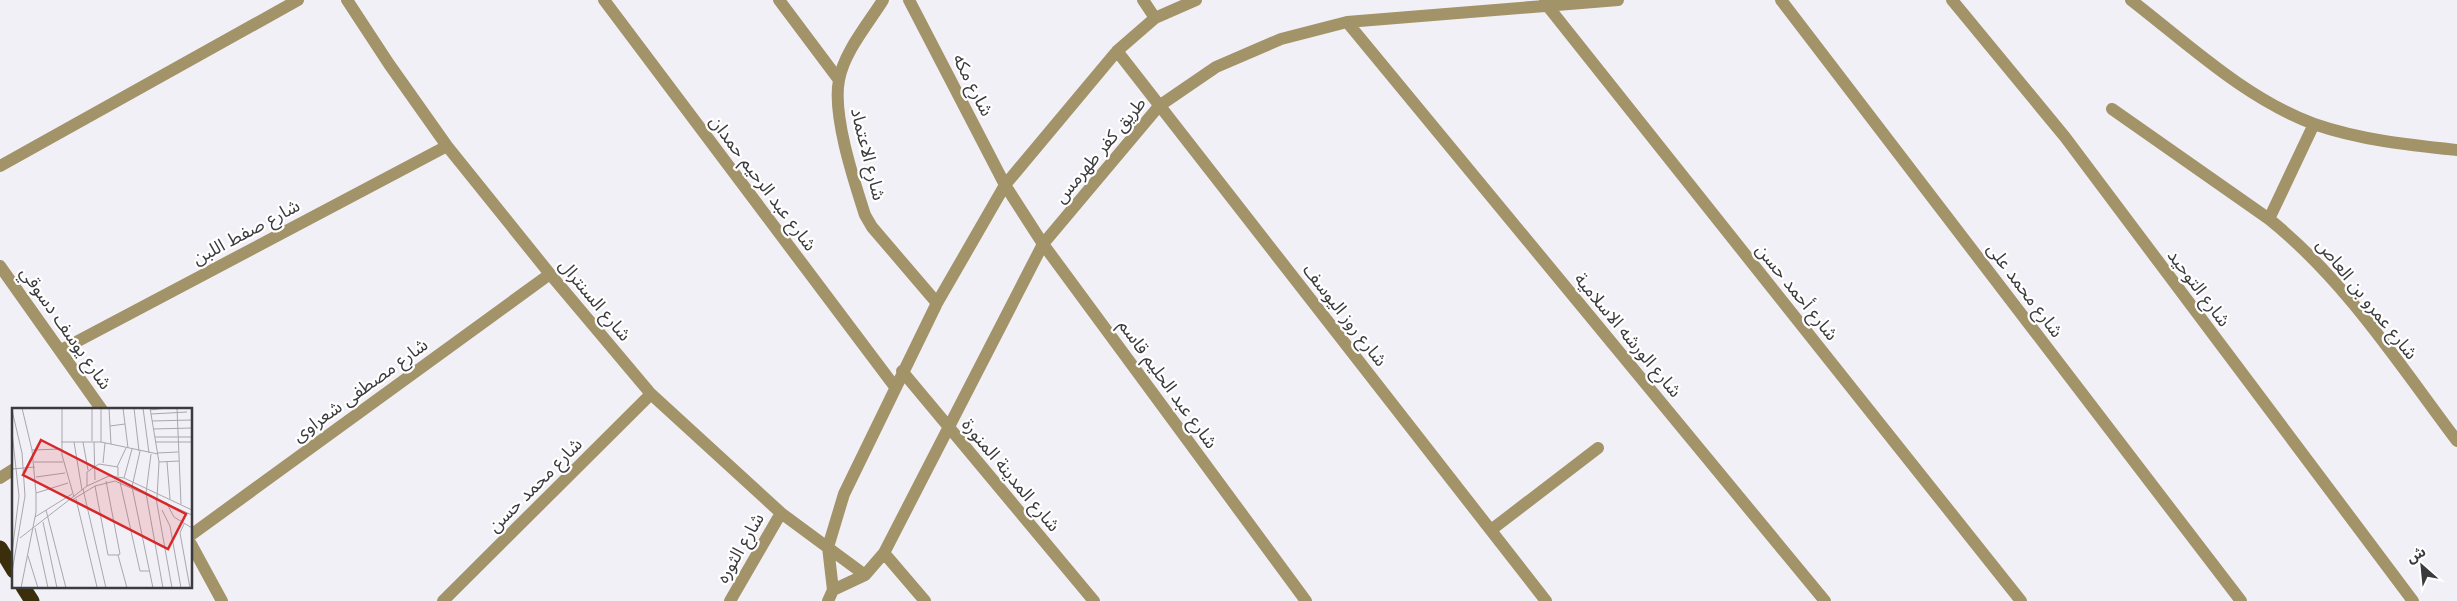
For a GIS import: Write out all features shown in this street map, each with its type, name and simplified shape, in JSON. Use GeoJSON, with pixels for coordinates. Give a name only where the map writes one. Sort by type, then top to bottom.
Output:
{"type":"FeatureCollection","features":[{"type":"Feature","properties":{"kind":"highway"},"geometry":{"type":"LineString","coordinates":[[0,548],[12,568]]}},
{"type":"Feature","properties":{"kind":"highway"},"geometry":{"type":"LineString","coordinates":[[24,588],[32,601]]}},
{"type":"Feature","properties":{"kind":"street"},"geometry":{"type":"LineString","coordinates":[[0,166],[298,0]]}},
{"type":"Feature","properties":{"kind":"street","name":"شارع السنترال"},"geometry":{"type":"LineString","coordinates":[[347,0],[389,64],[447,146],[550,274],[651,394],[781,513],[865,576]]}},
{"type":"Feature","properties":{"kind":"street","name":"شارع عبد الرحيم حمدان"},"geometry":{"type":"LineString","coordinates":[[604,0],[895,387]]}},
{"type":"Feature","properties":{"kind":"street"},"geometry":{"type":"LineString","coordinates":[[779,0],[839,80]]}},
{"type":"Feature","properties":{"kind":"street","name":"شارع الاعتماد"},"geometry":{"type":"LineString","coordinates":[[884,0],[849,54],[839,80],[838,112],[865,215],[872,227],[937,303]]}},
{"type":"Feature","properties":{"kind":"street","name":"شارع مكه"},"geometry":{"type":"LineString","coordinates":[[909,0],[1005,185]]}},
{"type":"Feature","properties":{"kind":"street"},"geometry":{"type":"LineString","coordinates":[[1143,0],[1155,18]]}},
{"type":"Feature","properties":{"kind":"street","name":"طريق كفر طهرمس"},"geometry":{"type":"LineString","coordinates":[[1196,0],[1155,18],[1117,51],[1005,185],[937,303],[902,371],[844,494],[828,547],[830,596],[865,576],[884,553],[1043,244],[1159,106],[1216,67],[1281,39],[1347,22],[1545,2],[1618,0]]}},
{"type":"Feature","properties":{"kind":"street","name":"شارع محمد على"},"geometry":{"type":"LineString","coordinates":[[1781,0],[2241,601]]}},
{"type":"Feature","properties":{"kind":"street","name":"شارع التوحيد"},"geometry":{"type":"LineString","coordinates":[[1952,0],[2065,137],[2413,601]]}},
{"type":"Feature","properties":{"kind":"street"},"geometry":{"type":"LineString","coordinates":[[2131,0],[2265,100],[2314,124],[2368,138],[2457,150]]}},
{"type":"Feature","properties":{"kind":"street","name":"شارع أحمد حسن"},"geometry":{"type":"LineString","coordinates":[[1545,2],[2020,601]]}},
{"type":"Feature","properties":{"kind":"street","name":"شارع الورشه الاسلامية"},"geometry":{"type":"LineString","coordinates":[[1347,22],[1825,601]]}},
{"type":"Feature","properties":{"kind":"street","name":"شارع روز اليوسف"},"geometry":{"type":"LineString","coordinates":[[1117,51],[1546,601]]}},
{"type":"Feature","properties":{"kind":"street","name":"شارع عمرو بن العاص"},"geometry":{"type":"LineString","coordinates":[[2112,109],[2269,219],[2293,238],[2327,272],[2457,441]]}},
{"type":"Feature","properties":{"kind":"street"},"geometry":{"type":"LineString","coordinates":[[2269,219],[2314,124]]}},
{"type":"Feature","properties":{"kind":"street","name":"شارع صفط اللبن"},"geometry":{"type":"LineString","coordinates":[[62,350],[447,146]]}},
{"type":"Feature","properties":{"kind":"street","name":"شارع عبد الحليم قاسم"},"geometry":{"type":"LineString","coordinates":[[1005,185],[1043,244],[1306,601]]}},
{"type":"Feature","properties":{"kind":"street","name":"شارع يوسف دسوقي"},"geometry":{"type":"LineString","coordinates":[[0,266],[62,350],[101,408]]}},
{"type":"Feature","properties":{"kind":"street","name":"شارع مصطفى شعراوى"},"geometry":{"type":"LineString","coordinates":[[192,534],[550,274]]}},
{"type":"Feature","properties":{"kind":"street","name":"شارع المدينة المنورة"},"geometry":{"type":"LineString","coordinates":[[902,371],[1094,601]]}},
{"type":"Feature","properties":{"kind":"street","name":"شارع محمد حسن"},"geometry":{"type":"LineString","coordinates":[[443,601],[651,394]]}},
{"type":"Feature","properties":{"kind":"street"},"geometry":{"type":"LineString","coordinates":[[1491,530],[1598,448]]}},
{"type":"Feature","properties":{"kind":"street"},"geometry":{"type":"LineString","coordinates":[[0,478],[12,470]]}},
{"type":"Feature","properties":{"kind":"street","name":"شارع الثوره"},"geometry":{"type":"LineString","coordinates":[[730,601],[781,513]]}},
{"type":"Feature","properties":{"kind":"street"},"geometry":{"type":"LineString","coordinates":[[192,546],[222,601]]}},
{"type":"Feature","properties":{"kind":"street"},"geometry":{"type":"LineString","coordinates":[[884,553],[925,601]]}}]}
